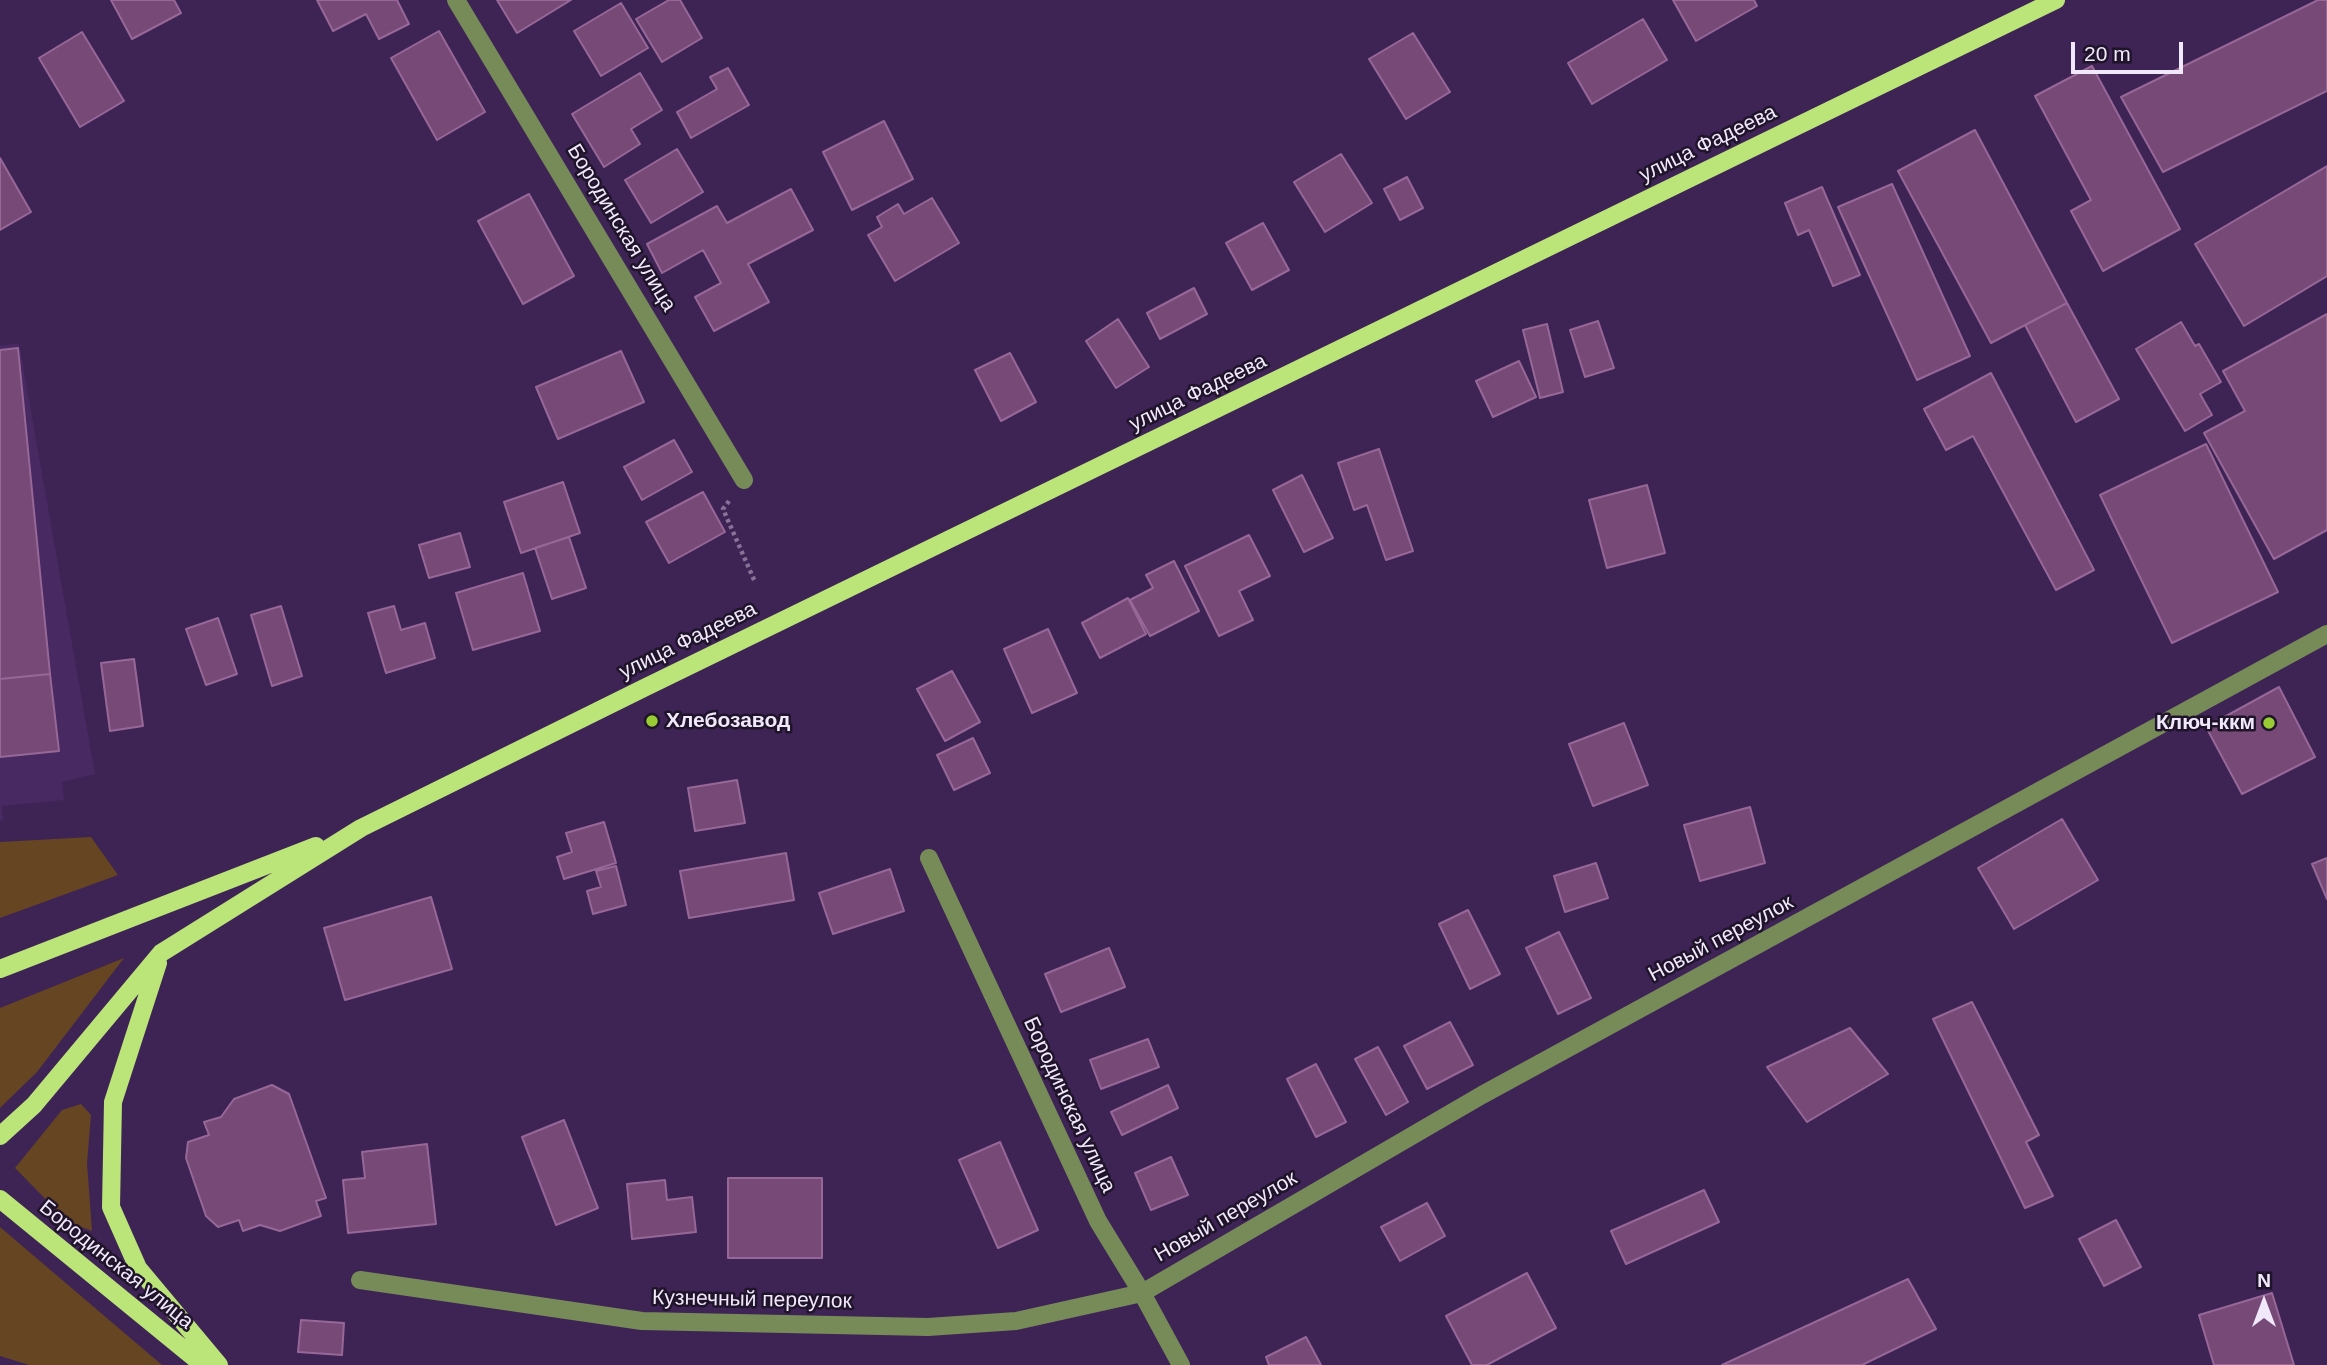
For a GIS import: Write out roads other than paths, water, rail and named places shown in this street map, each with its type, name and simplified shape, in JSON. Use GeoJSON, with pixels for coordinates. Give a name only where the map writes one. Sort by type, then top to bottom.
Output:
{"type":"FeatureCollection","features":[{"type":"Feature","properties":{"kind":"main road","name":"улица Фадеева"},"geometry":{"type":"LineString","coordinates":[[361,828],[2056,0]]}},
{"type":"Feature","properties":{"kind":"main road"},"geometry":{"type":"LineString","coordinates":[[0,1136],[33,1105],[161,953],[361,828]]}},
{"type":"Feature","properties":{"kind":"main road"},"geometry":{"type":"LineString","coordinates":[[0,969],[361,828]]}},
{"type":"Feature","properties":{"kind":"main road"},"geometry":{"type":"LineString","coordinates":[[161,953],[113,1102],[111,1207],[138,1268],[219,1365]]}},
{"type":"Feature","properties":{"kind":"main road","name":"Бородинская улица"},"geometry":{"type":"LineString","coordinates":[[0,1199],[203,1365]]}},
{"type":"Feature","properties":{"kind":"street","name":"Бородинская улица"},"geometry":{"type":"LineString","coordinates":[[456,0],[744,480]]}},
{"type":"Feature","properties":{"kind":"street","name":"Новый переулок"},"geometry":{"type":"LineString","coordinates":[[1142,1293],[1482,1095],[2327,634]]}},
{"type":"Feature","properties":{"kind":"street","name":"Бородинская улица"},"geometry":{"type":"LineString","coordinates":[[929,858],[1098,1221],[1142,1293],[1181,1365]]}},
{"type":"Feature","properties":{"kind":"street","name":"Кузнечный переулок"},"geometry":{"type":"LineString","coordinates":[[360,1280],[642,1321],[928,1327],[1016,1321],[1142,1293]]}},
{"type":"Feature","properties":{"kind":"place","name":"Хлебозавод"},"geometry":{"type":"Point","coordinates":[652,721]}},
{"type":"Feature","properties":{"kind":"place","name":"Ключ-ккм"},"geometry":{"type":"Point","coordinates":[2269,723]}}]}
